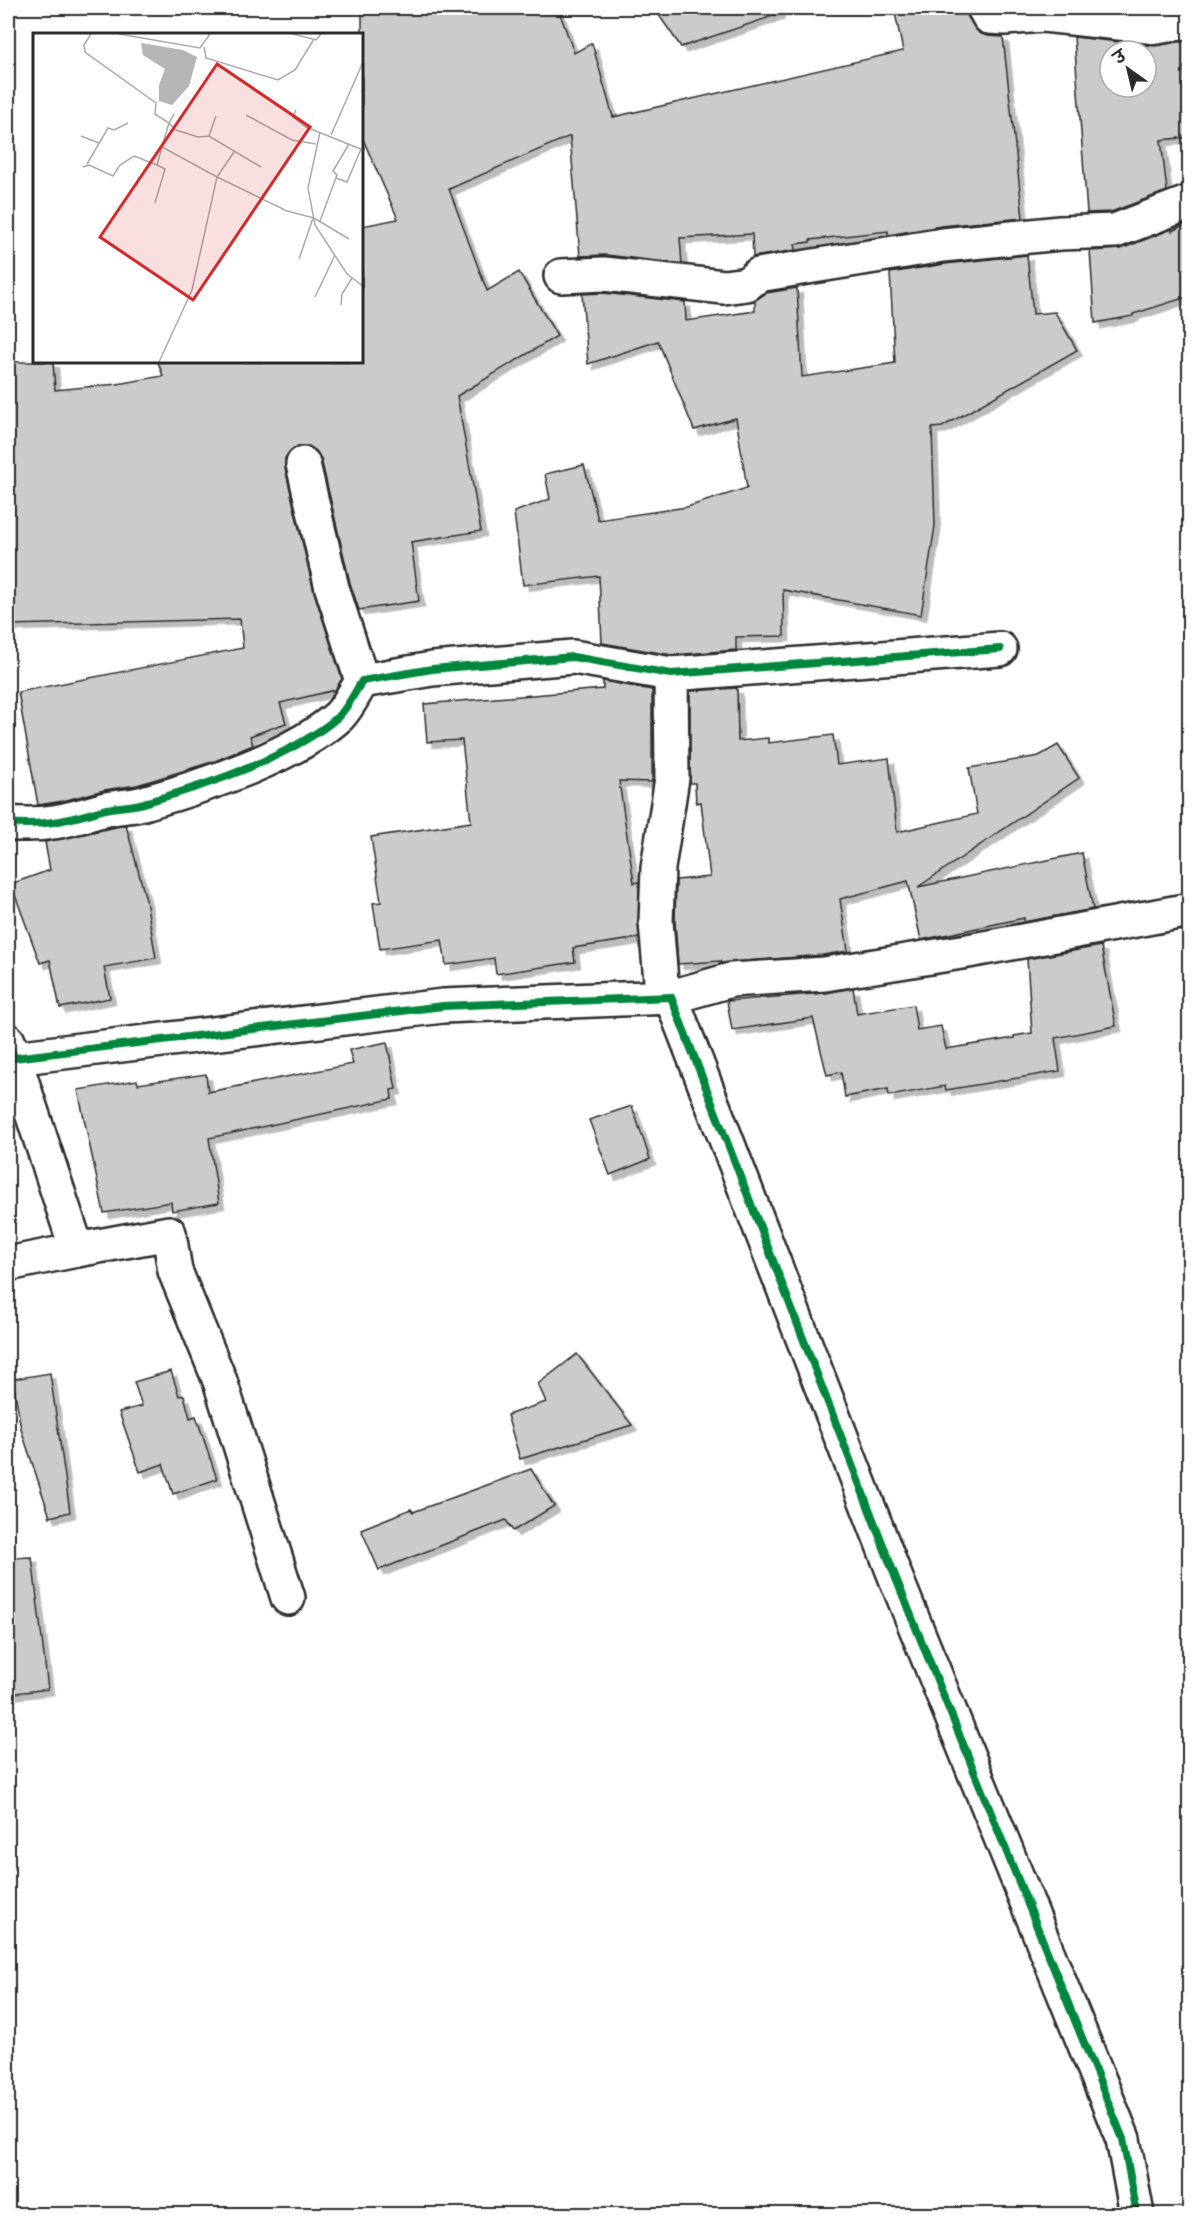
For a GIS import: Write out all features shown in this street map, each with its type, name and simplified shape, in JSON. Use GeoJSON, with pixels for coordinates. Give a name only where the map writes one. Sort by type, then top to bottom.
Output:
{"type":"FeatureCollection","features":[{"type":"Feature","properties":{"kind":"street"},"geometry":{"type":"LineString","coordinates":[[984,8],[989,17],[1043,15],[1157,27],[1190,21]]}},
{"type":"Feature","properties":{"kind":"street"},"geometry":{"type":"LineString","coordinates":[[561,276],[604,274],[724,287],[747,284],[758,274],[943,245],[1060,233],[1115,231],[1190,202]]}},
{"type":"Feature","properties":{"kind":"street"},"geometry":{"type":"LineString","coordinates":[[303,464],[332,588],[362,681]]}},
{"type":"Feature","properties":{"kind":"street"},"geometry":{"type":"LineString","coordinates":[[8,823],[30,826],[78,819],[103,810],[145,803],[266,760],[304,740],[340,715],[362,681],[432,669],[573,657],[671,674],[1000,649]]}},
{"type":"Feature","properties":{"kind":"street"},"geometry":{"type":"LineString","coordinates":[[671,674],[672,778],[658,868],[656,922],[661,981],[671,997],[895,1576],[1123,2139],[1137,2214]]}},
{"type":"Feature","properties":{"kind":"street"},"geometry":{"type":"LineString","coordinates":[[77,1250],[11,1050],[444,1006],[671,997],[731,980],[836,972],[968,951],[1190,910]]}},
{"type":"Feature","properties":{"kind":"street"},"geometry":{"type":"LineString","coordinates":[[8,1264],[169,1233],[175,1271],[220,1381],[288,1598]]}},
{"type":"Feature","properties":{"kind":"building"},"geometry":{"type":"Polygon","coordinates":[[[362,8],[558,8],[574,53],[592,43],[613,117],[903,51],[894,8],[965,8],[979,33],[1003,37],[1023,218],[941,226],[888,235],[888,231],[810,240],[810,242],[795,244],[796,250],[753,257],[752,234],[680,238],[682,264],[606,255],[580,256],[570,136],[449,189],[487,291],[519,272],[557,336],[457,396],[481,531],[411,542],[419,601],[359,610],[350,583],[321,459],[317,452],[309,446],[299,446],[291,450],[285,458],[285,468],[314,592],[342,679],[335,690],[280,703],[286,723],[250,736],[253,745],[215,761],[137,785],[38,805],[18,692],[243,648],[240,619],[8,625],[8,362],[53,363],[55,390],[117,384],[163,376],[158,363],[363,363],[363,226],[398,219],[363,139],[362,8]]]}},
{"type":"Feature","properties":{"kind":"building"},"geometry":{"type":"Polygon","coordinates":[[[654,8],[778,8],[779,14],[681,47],[654,8]]]}},
{"type":"Feature","properties":{"kind":"building"},"geometry":{"type":"Polygon","coordinates":[[[1074,37],[1098,40],[1098,99],[1158,99],[1158,45],[1190,40],[1190,67],[1184,67],[1190,137],[1161,140],[1167,191],[1111,212],[1087,213],[1074,37]]]}},
{"type":"Feature","properties":{"kind":"building"},"geometry":{"type":"Polygon","coordinates":[[[1190,222],[1190,296],[1133,314],[1133,316],[1095,323],[1090,251],[1121,249],[1172,229],[1172,231],[1190,222]]]}},
{"type":"Feature","properties":{"kind":"building"},"geometry":{"type":"Polygon","coordinates":[[[1027,255],[1033,314],[1055,312],[1077,350],[942,427],[932,428],[935,526],[921,615],[783,590],[784,636],[736,637],[736,650],[672,655],[602,643],[599,576],[523,585],[514,512],[550,499],[545,474],[584,465],[598,520],[687,507],[747,488],[736,418],[694,430],[658,341],[588,364],[582,294],[603,293],[685,302],[686,321],[755,311],[755,300],[766,293],[797,288],[802,377],[895,363],[890,273],[1027,255]]]}},
{"type":"Feature","properties":{"kind":"building"},"geometry":{"type":"Polygon","coordinates":[[[603,681],[652,690],[652,782],[619,781],[634,883],[639,882],[639,938],[573,948],[575,962],[496,974],[494,958],[446,965],[442,940],[380,949],[373,903],[381,902],[371,837],[471,822],[462,740],[427,742],[424,704],[603,689],[603,681]]]}},
{"type":"Feature","properties":{"kind":"building"},"geometry":{"type":"Polygon","coordinates":[[[737,688],[738,741],[768,738],[768,743],[833,735],[837,765],[889,758],[897,832],[977,814],[969,768],[1039,756],[1058,745],[1079,778],[918,887],[1082,853],[1093,909],[1024,922],[1024,918],[921,940],[908,881],[840,899],[848,951],[721,963],[720,961],[678,964],[675,922],[676,880],[710,877],[701,802],[696,803],[695,783],[690,783],[690,691],[737,688]]]}},
{"type":"Feature","properties":{"kind":"building"},"geometry":{"type":"Polygon","coordinates":[[[126,825],[146,900],[156,958],[104,967],[110,998],[60,1008],[50,960],[40,963],[11,884],[50,870],[45,842],[126,825]]]}},
{"type":"Feature","properties":{"kind":"building"},"geometry":{"type":"Polygon","coordinates":[[[1101,946],[1116,1026],[1055,1038],[1060,1071],[946,1090],[945,1086],[889,1096],[888,1089],[845,1097],[841,1072],[827,1075],[813,1018],[732,1030],[727,1001],[826,993],[853,988],[857,1014],[913,1005],[917,1030],[941,1026],[946,1049],[1014,1038],[1014,1036],[1032,1033],[1027,959],[1101,946]]]}},
{"type":"Feature","properties":{"kind":"building"},"geometry":{"type":"Polygon","coordinates":[[[387,1042],[396,1089],[391,1090],[392,1099],[209,1138],[219,1203],[172,1211],[171,1202],[104,1213],[78,1090],[137,1080],[138,1084],[206,1074],[208,1092],[353,1064],[349,1050],[387,1042]]]}},
{"type":"Feature","properties":{"kind":"building"},"geometry":{"type":"Polygon","coordinates":[[[632,1106],[650,1159],[610,1175],[589,1120],[632,1106]]]}},
{"type":"Feature","properties":{"kind":"building"},"geometry":{"type":"Polygon","coordinates":[[[577,1354],[632,1425],[520,1459],[507,1415],[546,1402],[538,1384],[577,1354]]]}},
{"type":"Feature","properties":{"kind":"building"},"geometry":{"type":"Polygon","coordinates":[[[171,1371],[179,1396],[184,1395],[190,1418],[196,1416],[217,1479],[173,1494],[163,1464],[140,1472],[119,1412],[142,1406],[134,1382],[171,1371]]]}},
{"type":"Feature","properties":{"kind":"building"},"geometry":{"type":"Polygon","coordinates":[[[50,1373],[70,1512],[50,1517],[21,1429],[13,1379],[50,1373]]]}},
{"type":"Feature","properties":{"kind":"building"},"geometry":{"type":"Polygon","coordinates":[[[531,1469],[554,1506],[513,1531],[506,1520],[379,1570],[361,1529],[411,1509],[413,1512],[531,1469]]]}},
{"type":"Feature","properties":{"kind":"building"},"geometry":{"type":"Polygon","coordinates":[[[32,1557],[48,1689],[8,1694],[8,1558],[32,1557]]]}},
{"type":"Feature","properties":{"kind":"cycle path"},"geometry":{"type":"LineString","coordinates":[[8,823],[55,822],[108,809],[142,804],[248,768],[274,757],[320,731],[339,716],[362,681],[432,669],[573,657],[671,674],[1000,649]]}},
{"type":"Feature","properties":{"kind":"cycle path"},"geometry":{"type":"LineString","coordinates":[[8,1041],[14,1058],[443,1006],[671,997],[895,1576],[1123,2139],[1137,2214]]}}]}
